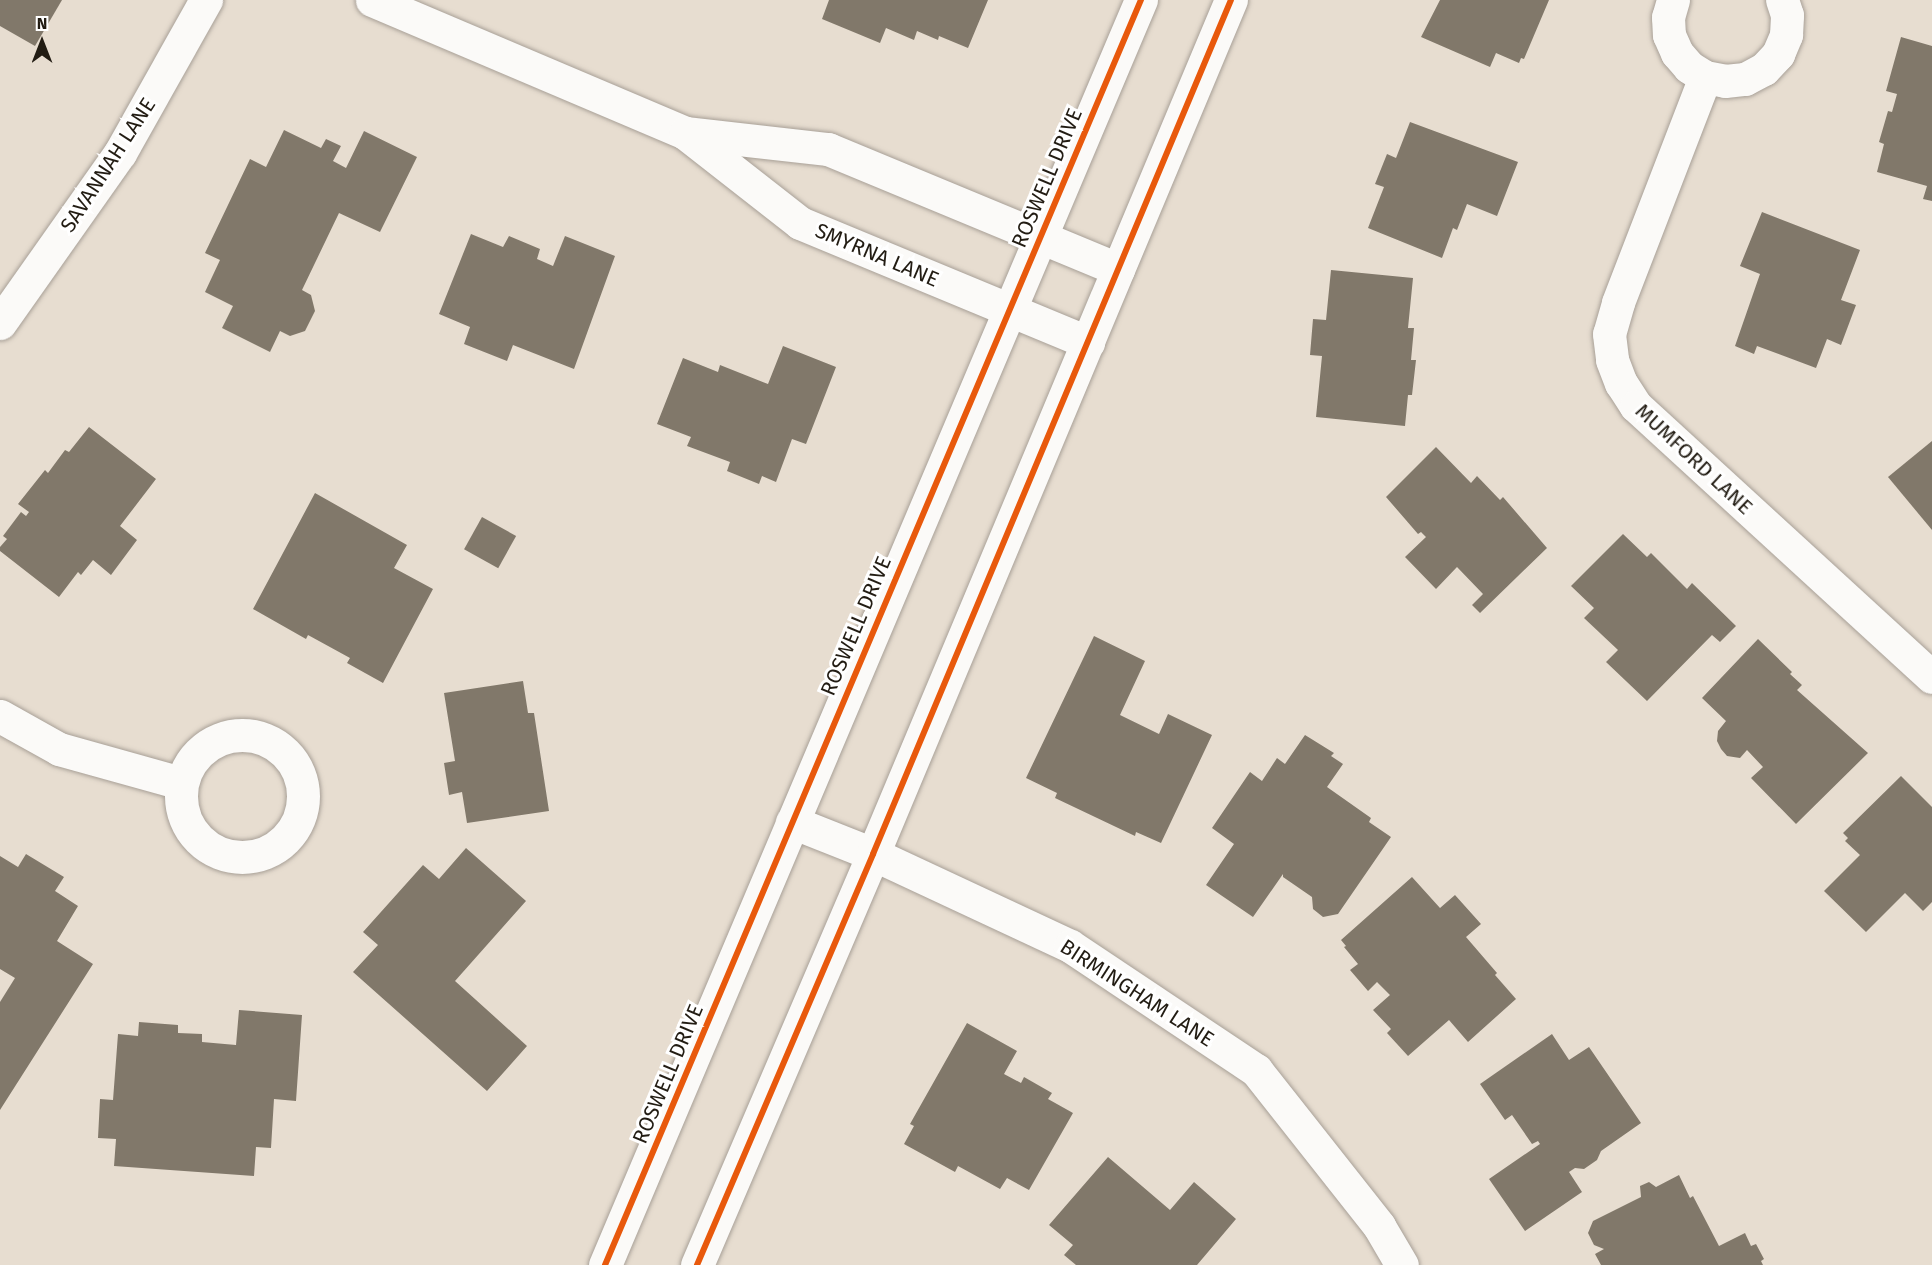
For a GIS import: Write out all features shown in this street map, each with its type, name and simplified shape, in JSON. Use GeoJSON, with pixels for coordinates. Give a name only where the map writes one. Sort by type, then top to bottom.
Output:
{"type":"FeatureCollection","features":[{"type":"Feature","properties":{"kind":"street","name":"SAVANNAH LANE"},"geometry":{"type":"LineString","coordinates":[[0,323],[120,153],[206,0]]}},
{"type":"Feature","properties":{"kind":"street","name":"SMYRNA LANE"},"geometry":{"type":"LineString","coordinates":[[372,0],[685,133],[800,223],[1088,342]]}},
{"type":"Feature","properties":{"kind":"street","name":"ROSWELL DRIVE"},"geometry":{"type":"LineString","coordinates":[[605,1265],[1141,0]]}},
{"type":"Feature","properties":{"kind":"street"},"geometry":{"type":"LineString","coordinates":[[697,1265],[873,855],[1231,0]]}},
{"type":"Feature","properties":{"kind":"street"},"geometry":{"type":"LineString","coordinates":[[1672,0],[1668,17],[1673,44],[1689,68],[1704,77],[1725,81],[1745,79],[1764,69],[1778,54],[1786,35],[1787,15],[1782,0]]}},
{"type":"Feature","properties":{"kind":"street","name":"MUMFORD LANE"},"geometry":{"type":"LineString","coordinates":[[1704,77],[1617,303],[1609,334],[1612,360],[1621,383],[1636,406],[1932,677]]}},
{"type":"Feature","properties":{"kind":"street","name":"SMYRNA LANE"},"geometry":{"type":"LineString","coordinates":[[685,133],[828,149],[1118,269]]}},
{"type":"Feature","properties":{"kind":"street"},"geometry":{"type":"LineString","coordinates":[[0,716],[59,749],[182,783]]}},
{"type":"Feature","properties":{"kind":"street","name":"BIRMINGHAM LANE"},"geometry":{"type":"LineString","coordinates":[[792,822],[873,855],[1070,946],[1256,1070],[1379,1226],[1402,1265]]}},
{"type":"Feature","properties":{"kind":"building"},"geometry":{"type":"Polygon","coordinates":[[[0,0],[62,0],[35,46],[0,26],[0,0]]]}},
{"type":"Feature","properties":{"kind":"building"},"geometry":{"type":"Polygon","coordinates":[[[829,0],[988,0],[968,48],[939,36],[938,40],[917,31],[914,40],[886,28],[880,43],[822,19],[829,0]]]}},
{"type":"Feature","properties":{"kind":"building"},"geometry":{"type":"Polygon","coordinates":[[[1440,0],[1549,0],[1524,59],[1521,58],[1519,63],[1496,53],[1490,67],[1421,37],[1440,0]]]}},
{"type":"Feature","properties":{"kind":"building"},"geometry":{"type":"Polygon","coordinates":[[[1901,37],[1932,46],[1932,201],[1923,199],[1927,186],[1877,172],[1884,144],[1879,142],[1888,111],[1892,112],[1897,94],[1886,91],[1901,37]]]}},
{"type":"Feature","properties":{"kind":"building"},"geometry":{"type":"Polygon","coordinates":[[[1410,122],[1518,162],[1497,216],[1467,204],[1457,230],[1453,228],[1442,258],[1368,228],[1384,187],[1375,184],[1387,154],[1396,158],[1410,122]]]}},
{"type":"Feature","properties":{"kind":"building"},"geometry":{"type":"Polygon","coordinates":[[[284,130],[321,148],[326,139],[341,146],[333,161],[346,168],[364,131],[417,157],[380,232],[339,213],[302,290],[311,295],[315,311],[305,331],[290,336],[280,331],[270,352],[222,328],[233,306],[205,292],[220,260],[205,253],[250,159],[266,167],[284,130]]]}},
{"type":"Feature","properties":{"kind":"building"},"geometry":{"type":"Polygon","coordinates":[[[1762,212],[1860,250],[1841,300],[1856,305],[1841,345],[1827,339],[1816,368],[1757,346],[1754,354],[1735,346],[1760,274],[1740,266],[1762,212]]]}},
{"type":"Feature","properties":{"kind":"building"},"geometry":{"type":"Polygon","coordinates":[[[471,234],[503,247],[509,236],[540,249],[537,259],[553,266],[565,236],[615,256],[574,369],[513,345],[507,361],[464,344],[470,327],[439,314],[471,234]]]}},
{"type":"Feature","properties":{"kind":"building"},"geometry":{"type":"Polygon","coordinates":[[[1331,270],[1413,278],[1408,328],[1414,328],[1411,360],[1416,360],[1412,395],[1408,395],[1405,426],[1316,417],[1322,356],[1310,355],[1313,319],[1326,320],[1331,270]]]}},
{"type":"Feature","properties":{"kind":"building"},"geometry":{"type":"Polygon","coordinates":[[[783,346],[836,367],[806,444],[792,439],[776,482],[762,476],[759,484],[727,471],[730,462],[687,446],[691,437],[657,424],[683,358],[718,372],[720,365],[768,384],[783,346]]]}},
{"type":"Feature","properties":{"kind":"building"},"geometry":{"type":"Polygon","coordinates":[[[89,427],[156,479],[120,526],[137,540],[111,575],[93,560],[81,575],[78,572],[59,597],[0,551],[0,547],[7,539],[3,536],[21,512],[26,516],[29,512],[18,504],[45,470],[48,473],[65,450],[69,452],[89,427]]]}},
{"type":"Feature","properties":{"kind":"building"},"geometry":{"type":"Polygon","coordinates":[[[1932,441],[1932,530],[1888,477],[1932,441]]]}},
{"type":"Feature","properties":{"kind":"building"},"geometry":{"type":"Polygon","coordinates":[[[1436,447],[1471,483],[1477,476],[1500,500],[1503,497],[1547,548],[1480,613],[1472,605],[1483,594],[1457,567],[1436,589],[1405,557],[1426,537],[1421,532],[1418,534],[1386,497],[1436,447]]]}},
{"type":"Feature","properties":{"kind":"building"},"geometry":{"type":"Polygon","coordinates":[[[315,493],[407,545],[394,568],[433,589],[383,683],[347,663],[350,658],[308,635],[306,639],[253,609],[315,493]]]}},
{"type":"Feature","properties":{"kind":"building"},"geometry":{"type":"Polygon","coordinates":[[[482,517],[516,536],[498,568],[464,549],[482,517]]]}},
{"type":"Feature","properties":{"kind":"building"},"geometry":{"type":"Polygon","coordinates":[[[1623,534],[1647,557],[1651,553],[1687,589],[1692,583],[1736,626],[1720,642],[1712,635],[1647,701],[1606,662],[1618,650],[1584,618],[1594,608],[1571,586],[1623,534]]]}},
{"type":"Feature","properties":{"kind":"building"},"geometry":{"type":"Polygon","coordinates":[[[1094,636],[1145,661],[1120,715],[1159,734],[1168,714],[1212,735],[1161,843],[1136,832],[1135,836],[1055,798],[1057,793],[1026,778],[1094,636]]]}},
{"type":"Feature","properties":{"kind":"building"},"geometry":{"type":"Polygon","coordinates":[[[1758,639],[1802,685],[1797,690],[1868,753],[1796,824],[1751,778],[1763,767],[1747,750],[1740,758],[1727,756],[1721,749],[1717,741],[1718,731],[1726,721],[1702,698],[1758,639]]]}},
{"type":"Feature","properties":{"kind":"building"},"geometry":{"type":"Polygon","coordinates":[[[523,681],[528,713],[534,713],[549,811],[467,823],[462,792],[449,795],[444,763],[455,761],[444,693],[523,681]]]}},
{"type":"Feature","properties":{"kind":"building"},"geometry":{"type":"Polygon","coordinates":[[[1305,735],[1334,753],[1331,756],[1343,764],[1327,787],[1371,818],[1369,822],[1391,837],[1338,914],[1323,917],[1313,909],[1312,897],[1283,877],[1283,874],[1253,917],[1206,885],[1234,844],[1212,828],[1250,772],[1262,781],[1277,758],[1285,764],[1305,735]]]}},
{"type":"Feature","properties":{"kind":"building"},"geometry":{"type":"Polygon","coordinates":[[[1901,776],[1932,807],[1932,902],[1923,911],[1905,893],[1866,932],[1824,891],[1860,855],[1845,841],[1848,838],[1843,833],[1901,776]]]}},
{"type":"Feature","properties":{"kind":"building"},"geometry":{"type":"Polygon","coordinates":[[[466,848],[526,901],[455,981],[527,1046],[487,1091],[353,972],[378,945],[363,932],[423,865],[439,879],[466,848]]]}},
{"type":"Feature","properties":{"kind":"building"},"geometry":{"type":"Polygon","coordinates":[[[26,854],[64,877],[55,891],[78,906],[57,941],[93,964],[0,1110],[0,1002],[15,978],[0,969],[0,856],[18,867],[26,854]]]}},
{"type":"Feature","properties":{"kind":"building"},"geometry":{"type":"Polygon","coordinates":[[[1412,877],[1440,908],[1455,895],[1481,924],[1466,937],[1516,999],[1468,1042],[1449,1020],[1408,1056],[1387,1033],[1391,1029],[1373,1010],[1390,995],[1377,982],[1368,991],[1350,970],[1358,964],[1341,940],[1412,877]]]}},
{"type":"Feature","properties":{"kind":"building"},"geometry":{"type":"Polygon","coordinates":[[[239,1010],[302,1015],[296,1101],[274,1099],[271,1148],[256,1147],[254,1176],[114,1166],[116,1139],[98,1138],[100,1099],[113,1100],[118,1034],[138,1036],[139,1022],[178,1025],[178,1033],[202,1034],[202,1042],[236,1045],[239,1010]]]}},
{"type":"Feature","properties":{"kind":"building"},"geometry":{"type":"Polygon","coordinates":[[[967,1023],[1017,1051],[1004,1074],[1021,1083],[1024,1077],[1052,1093],[1048,1099],[1073,1113],[1029,1190],[1007,1178],[1000,1189],[958,1166],[955,1172],[904,1144],[914,1126],[910,1124],[967,1023]]]}},
{"type":"Feature","properties":{"kind":"building"},"geometry":{"type":"Polygon","coordinates":[[[1552,1034],[1569,1060],[1589,1047],[1641,1123],[1601,1151],[1597,1160],[1584,1169],[1575,1168],[1569,1172],[1582,1192],[1525,1231],[1489,1179],[1540,1144],[1538,1141],[1532,1144],[1512,1115],[1505,1120],[1480,1084],[1552,1034]]]}},
{"type":"Feature","properties":{"kind":"building"},"geometry":{"type":"Polygon","coordinates":[[[1108,1157],[1170,1210],[1194,1182],[1236,1219],[1197,1265],[1076,1265],[1064,1255],[1073,1245],[1049,1225],[1108,1157]]]}},
{"type":"Feature","properties":{"kind":"building"},"geometry":{"type":"Polygon","coordinates":[[[1679,1175],[1690,1198],[1693,1196],[1719,1246],[1745,1233],[1751,1246],[1756,1244],[1764,1259],[1761,1261],[1763,1265],[1601,1265],[1595,1254],[1604,1249],[1594,1245],[1588,1233],[1593,1221],[1641,1197],[1640,1186],[1649,1182],[1656,1187],[1679,1175]]]}},
{"type":"Feature","properties":{"kind":"cycle path"},"geometry":{"type":"LineString","coordinates":[[605,1265],[1141,0]]}},
{"type":"Feature","properties":{"kind":"cycle path"},"geometry":{"type":"LineString","coordinates":[[697,1265],[873,854],[1231,0]]}}]}
